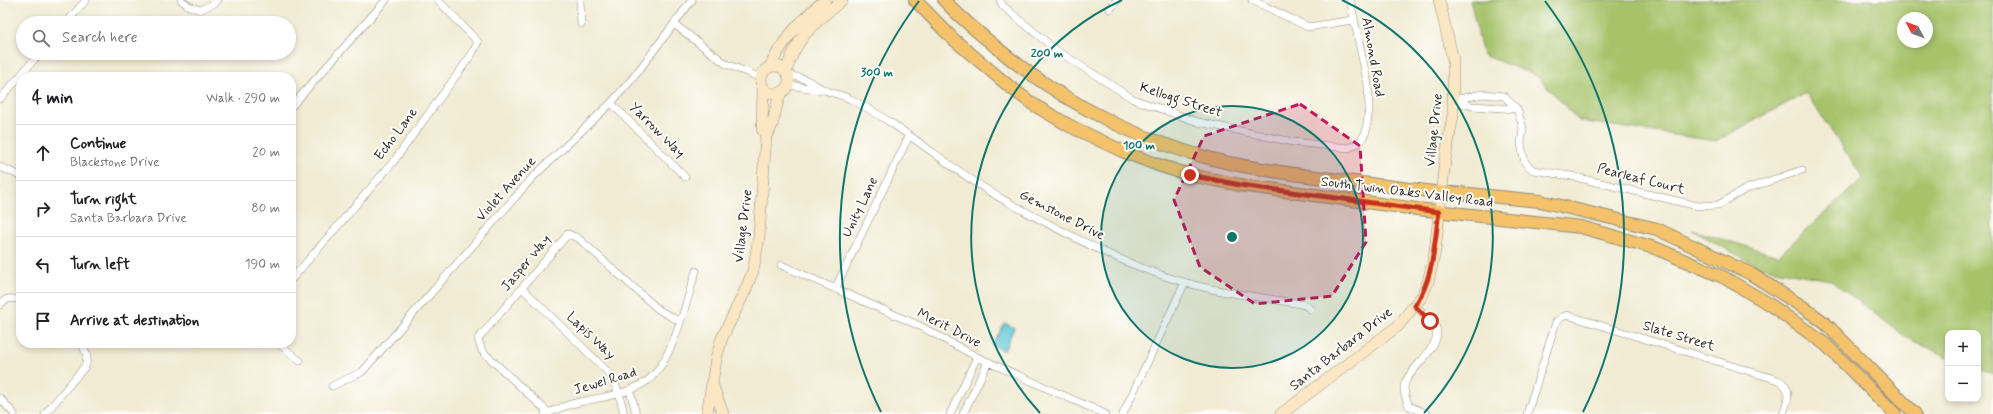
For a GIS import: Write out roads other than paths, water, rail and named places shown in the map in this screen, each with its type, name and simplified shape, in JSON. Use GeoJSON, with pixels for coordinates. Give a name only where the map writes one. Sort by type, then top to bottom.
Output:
{"type":"FeatureCollection","features":[{"type":"Feature","properties":{"kind":"main road","name":"South Twin Oaks Valley Road"},"geometry":{"type":"LineString","coordinates":[[915,0],[952,38],[1010,87],[1034,105],[1070,126],[1122,151],[1190,175],[1240,185],[1439,212],[1581,227],[1655,248],[1723,277],[1770,304],[1825,344],[1895,414]]}},
{"type":"Feature","properties":{"kind":"main road","name":"South Twin Oaks Valley Road"},"geometry":{"type":"LineString","coordinates":[[944,0],[999,49],[1045,85],[1082,107],[1130,130],[1194,154],[1244,166],[1442,193],[1459,193],[1540,201],[1657,229],[1751,274],[1804,307],[1826,324],[1915,414]]}},
{"type":"Feature","properties":{"kind":"street"},"geometry":{"type":"LineString","coordinates":[[72,16],[86,0]]}},
{"type":"Feature","properties":{"kind":"street"},"geometry":{"type":"LineString","coordinates":[[181,0],[189,6],[200,10],[218,0]]}},
{"type":"Feature","properties":{"kind":"street"},"geometry":{"type":"LineString","coordinates":[[296,101],[386,0]]}},
{"type":"Feature","properties":{"kind":"street","name":"Echo Lane"},"geometry":{"type":"LineString","coordinates":[[296,274],[394,161],[472,54],[478,42],[438,0]]}},
{"type":"Feature","properties":{"kind":"street"},"geometry":{"type":"LineString","coordinates":[[580,0],[581,24]]}},
{"type":"Feature","properties":{"kind":"street","name":"Violet Avenue"},"geometry":{"type":"LineString","coordinates":[[332,386],[362,372],[532,178],[611,103],[633,78],[692,0]]}},
{"type":"Feature","properties":{"kind":"street"},"geometry":{"type":"LineString","coordinates":[[762,83],[766,70],[770,67],[781,46],[802,21],[825,0]]}},
{"type":"Feature","properties":{"kind":"street","name":"Village Drive"},"geometry":{"type":"LineString","coordinates":[[766,136],[772,130],[775,110],[786,81],[793,50],[814,24],[842,0]]}},
{"type":"Feature","properties":{"kind":"street","name":"Kellogg Street"},"geometry":{"type":"LineString","coordinates":[[1000,0],[1003,6],[1056,50],[1133,99],[1198,122],[1293,142],[1349,148],[1360,142]]}},
{"type":"Feature","properties":{"kind":"street"},"geometry":{"type":"LineString","coordinates":[[1110,9],[1117,0]]}},
{"type":"Feature","properties":{"kind":"street"},"geometry":{"type":"LineString","coordinates":[[1252,0],[1308,26],[1352,20]]}},
{"type":"Feature","properties":{"kind":"street","name":"Almond Road"},"geometry":{"type":"LineString","coordinates":[[1350,0],[1352,20],[1368,85],[1369,108],[1366,132],[1360,142]]}},
{"type":"Feature","properties":{"kind":"street","name":"Village Drive"},"geometry":{"type":"LineString","coordinates":[[1439,0],[1453,60],[1453,115],[1439,212]]}},
{"type":"Feature","properties":{"kind":"street"},"geometry":{"type":"LineString","coordinates":[[674,24],[726,64],[762,83],[769,93],[786,81],[781,67],[770,67]]}},
{"type":"Feature","properties":{"kind":"street"},"geometry":{"type":"LineString","coordinates":[[24,72],[34,60]]}},
{"type":"Feature","properties":{"kind":"street"},"geometry":{"type":"LineString","coordinates":[[0,100],[16,81]]}},
{"type":"Feature","properties":{"kind":"street","name":"Gemstone Drive"},"geometry":{"type":"LineString","coordinates":[[786,81],[826,90],[848,98],[869,109],[960,173],[1026,212],[1098,249],[1135,264],[1206,288],[1305,305],[1310,309]]}},
{"type":"Feature","properties":{"kind":"street","name":"Village Drive"},"geometry":{"type":"LineString","coordinates":[[707,414],[716,359],[722,338],[753,271],[759,237],[766,136],[762,129],[762,83]]}},
{"type":"Feature","properties":{"kind":"street"},"geometry":{"type":"LineString","coordinates":[[1453,100],[1483,94],[1504,96],[1517,109]]}},
{"type":"Feature","properties":{"kind":"street"},"geometry":{"type":"LineString","coordinates":[[1492,95],[1493,107]]}},
{"type":"Feature","properties":{"kind":"street"},"geometry":{"type":"LineString","coordinates":[[1453,100],[1472,106],[1517,109]]}},
{"type":"Feature","properties":{"kind":"street","name":"Yarrow Way"},"geometry":{"type":"LineString","coordinates":[[611,103],[685,177]]}},
{"type":"Feature","properties":{"kind":"street","name":"Pearleaf Court"},"geometry":{"type":"LineString","coordinates":[[1517,109],[1523,128],[1521,144],[1525,163],[1533,170],[1571,176],[1698,206],[1718,205],[1746,189],[1802,170]]}},
{"type":"Feature","properties":{"kind":"street","name":"Unity Lane"},"geometry":{"type":"LineString","coordinates":[[835,289],[909,136]]}},
{"type":"Feature","properties":{"kind":"street"},"geometry":{"type":"LineString","coordinates":[[0,167],[16,174]]}},
{"type":"Feature","properties":{"kind":"street","name":"Santa Barbara Drive"},"geometry":{"type":"LineString","coordinates":[[1281,414],[1386,336],[1398,326],[1415,306],[1422,296],[1432,266],[1439,212]]}},
{"type":"Feature","properties":{"kind":"street","name":"Jasper Way"},"geometry":{"type":"LineString","coordinates":[[547,413],[482,351],[478,339],[568,234],[578,238],[659,310],[679,321]]}},
{"type":"Feature","properties":{"kind":"street","name":"Merit Drive"},"geometry":{"type":"LineString","coordinates":[[781,265],[920,326],[977,357],[1105,414]]}},
{"type":"Feature","properties":{"kind":"street","name":"Jewel Road"},"geometry":{"type":"LineString","coordinates":[[547,413],[578,402],[630,390],[645,383],[656,375],[668,356],[696,271]]}},
{"type":"Feature","properties":{"kind":"street"},"geometry":{"type":"LineString","coordinates":[[1123,414],[1185,282]]}},
{"type":"Feature","properties":{"kind":"street","name":"Lapis Way"},"geometry":{"type":"LineString","coordinates":[[522,288],[607,370],[614,380],[624,414]]}},
{"type":"Feature","properties":{"kind":"street"},"geometry":{"type":"LineString","coordinates":[[0,305],[3,301],[11,298],[16,299]]}},
{"type":"Feature","properties":{"kind":"street"},"geometry":{"type":"LineString","coordinates":[[1415,306],[1435,326],[1437,334],[1434,346],[1404,383],[1404,395],[1409,406],[1427,414]]}},
{"type":"Feature","properties":{"kind":"street","name":"Slate Street"},"geometry":{"type":"LineString","coordinates":[[1526,414],[1556,322],[1562,316],[1567,315],[1774,378],[1787,385],[1789,392],[1783,414]]}},
{"type":"Feature","properties":{"kind":"street"},"geometry":{"type":"LineString","coordinates":[[46,414],[79,376],[86,365],[87,356],[84,348]]}},
{"type":"Feature","properties":{"kind":"street"},"geometry":{"type":"LineString","coordinates":[[284,348],[300,360]]}},
{"type":"Feature","properties":{"kind":"street"},"geometry":{"type":"LineString","coordinates":[[950,414],[977,357]]}},
{"type":"Feature","properties":{"kind":"street"},"geometry":{"type":"LineString","coordinates":[[963,414],[988,362]]}},
{"type":"Feature","properties":{"kind":"street"},"geometry":{"type":"LineString","coordinates":[[966,380],[977,385]]}},
{"type":"Feature","properties":{"kind":"street","name":"Village Drive"},"geometry":{"type":"LineString","coordinates":[[712,383],[723,414]]}},
{"type":"Feature","properties":{"kind":"street"},"geometry":{"type":"LineString","coordinates":[[624,414],[636,412],[630,390]]}},
{"type":"Feature","properties":{"kind":"street"},"geometry":{"type":"LineString","coordinates":[[0,398],[14,414]]}},
{"type":"Feature","properties":{"kind":"water"},"geometry":{"type":"Polygon","coordinates":[[[1005,323],[1014,328],[1004,351],[992,345],[1005,323]]]}}]}
